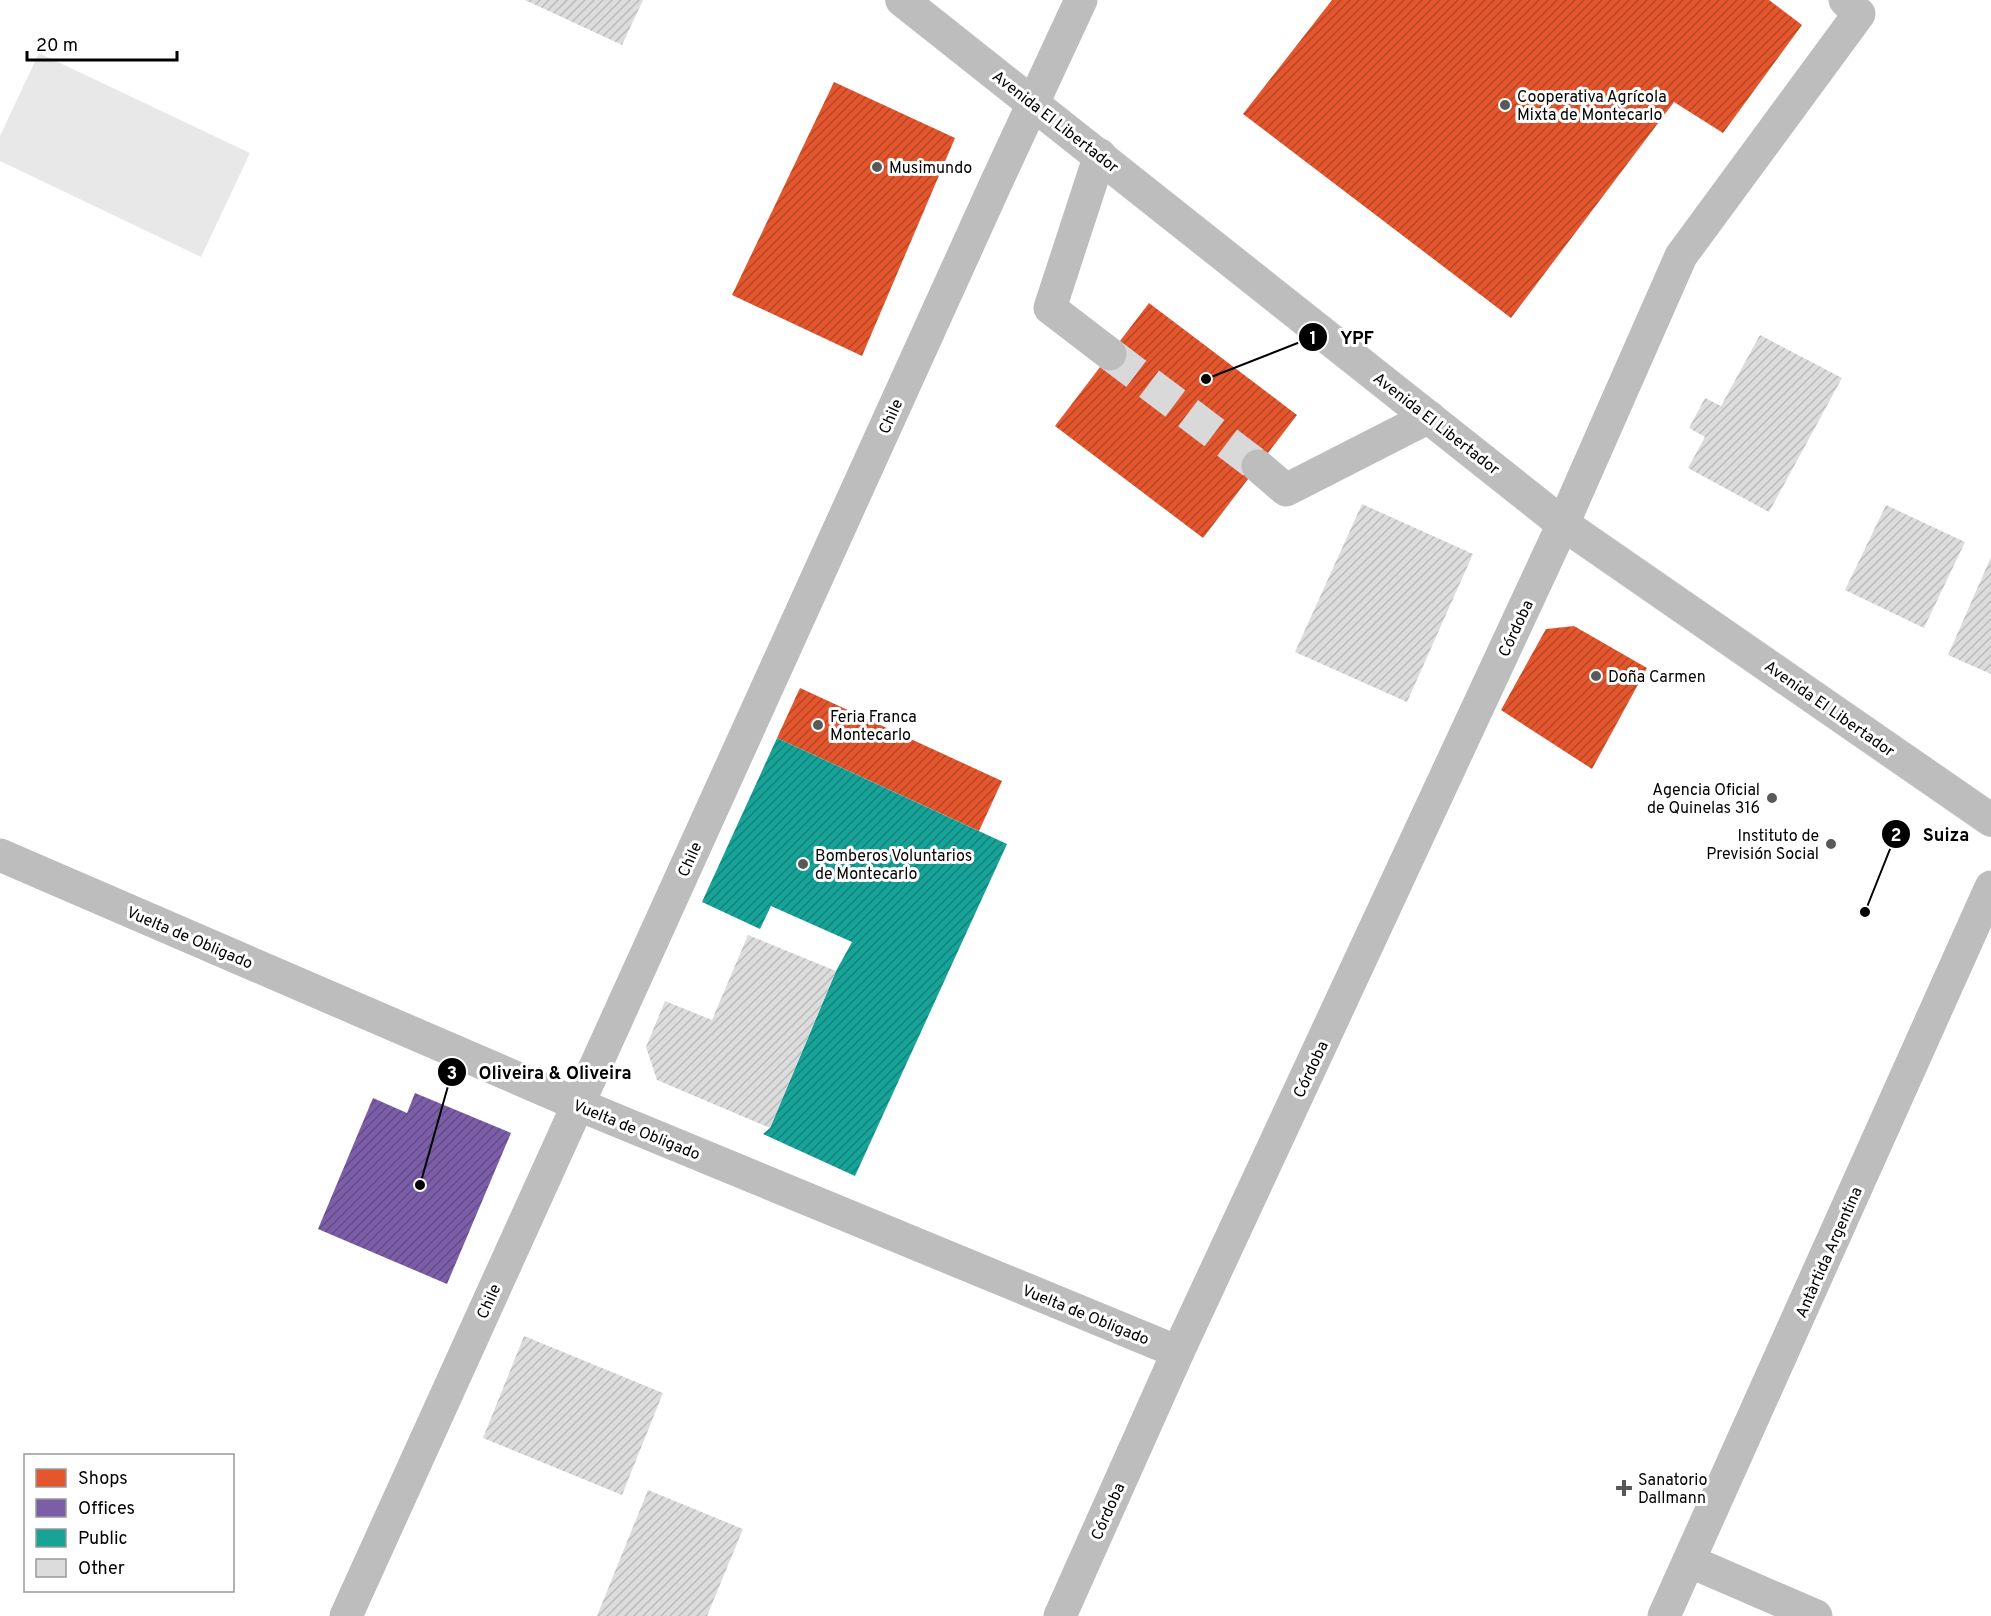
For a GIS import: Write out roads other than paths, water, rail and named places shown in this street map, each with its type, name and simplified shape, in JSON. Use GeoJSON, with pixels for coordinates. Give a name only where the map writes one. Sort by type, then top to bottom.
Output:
{"type":"FeatureCollection","features":[{"type":"Feature","properties":{"kind":"street","name":"Avenida El Libertador"},"geometry":{"type":"LineString","coordinates":[[902,0],[1563,524],[1991,820]]}},
{"type":"Feature","properties":{"kind":"street","name":"Chile"},"geometry":{"type":"LineString","coordinates":[[345,1616],[1081,0]]}},
{"type":"Feature","properties":{"kind":"street","name":"Córdoba"},"geometry":{"type":"LineString","coordinates":[[1060,1616],[1178,1352],[1563,524],[1681,256],[1859,14],[1845,0]]}},
{"type":"Feature","properties":{"kind":"street"},"geometry":{"type":"LineString","coordinates":[[1100,156],[1050,308],[1110,354]]}},
{"type":"Feature","properties":{"kind":"street"},"geometry":{"type":"LineString","coordinates":[[1258,466],[1286,490],[1429,417]]}},
{"type":"Feature","properties":{"kind":"street","name":"Vuelta de Obligado"},"geometry":{"type":"LineString","coordinates":[[0,855],[577,1104],[1178,1352]]}},
{"type":"Feature","properties":{"kind":"street","name":"Antàrtida Argentina"},"geometry":{"type":"LineString","coordinates":[[1664,1616],[1991,887]]}},
{"type":"Feature","properties":{"kind":"street"},"geometry":{"type":"LineString","coordinates":[[1689,1561],[1816,1616]]}},
{"type":"Feature","properties":{"kind":"tunnel"},"geometry":{"type":"LineString","coordinates":[[1110,354],[1258,466]]}},
{"type":"Feature","properties":{"kind":"place","name":"Cooperativa Agrícola Mixta de Montecarlo"},"geometry":{"type":"Point","coordinates":[1505,105]}},
{"type":"Feature","properties":{"kind":"place","name":"Musimundo"},"geometry":{"type":"Point","coordinates":[877,167]}},
{"type":"Feature","properties":{"kind":"place","name":"YPF"},"geometry":{"type":"Point","coordinates":[1206,379]}},
{"type":"Feature","properties":{"kind":"place","name":"Doña Carmen"},"geometry":{"type":"Point","coordinates":[1596,676]}},
{"type":"Feature","properties":{"kind":"place","name":"Feria Franca Montecarlo"},"geometry":{"type":"Point","coordinates":[818,725]}},
{"type":"Feature","properties":{"kind":"place","name":"Agencia Oficial de Quinelas 316"},"geometry":{"type":"Point","coordinates":[1772,798]}},
{"type":"Feature","properties":{"kind":"place","name":"Instituto de Previsión Social"},"geometry":{"type":"Point","coordinates":[1831,844]}},
{"type":"Feature","properties":{"kind":"place","name":"Bomberos Voluntarios de Montecarlo"},"geometry":{"type":"Point","coordinates":[803,864]}},
{"type":"Feature","properties":{"kind":"place","name":"Suiza"},"geometry":{"type":"Point","coordinates":[1865,912]}},
{"type":"Feature","properties":{"kind":"place","name":"Oliveira & Oliveira"},"geometry":{"type":"Point","coordinates":[420,1185]}},
{"type":"Feature","properties":{"kind":"place","name":"Sanatorio Dallmann"},"geometry":{"type":"Point","coordinates":[1624,1488]}}]}
